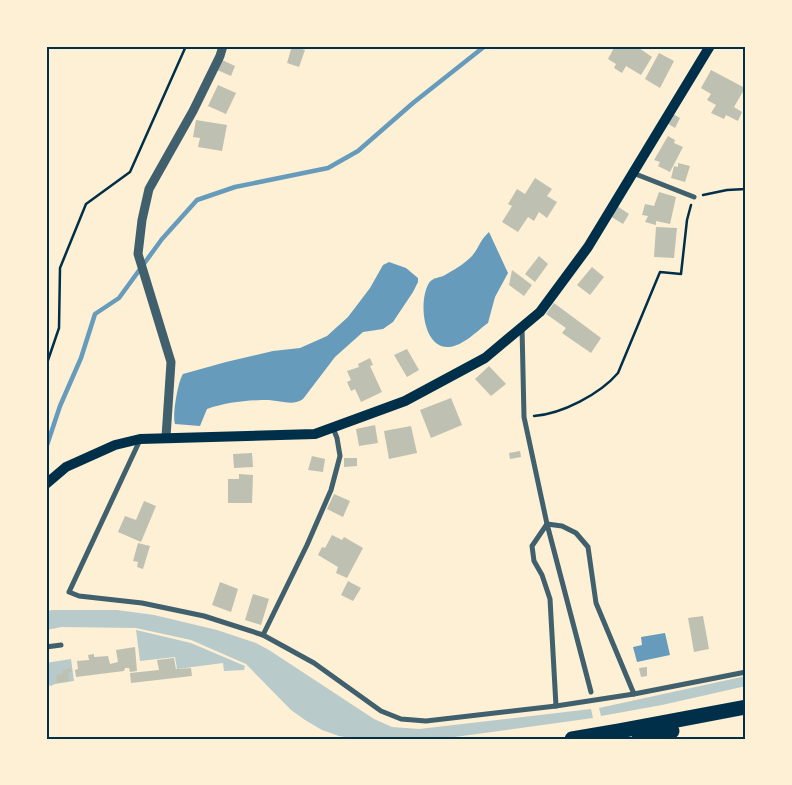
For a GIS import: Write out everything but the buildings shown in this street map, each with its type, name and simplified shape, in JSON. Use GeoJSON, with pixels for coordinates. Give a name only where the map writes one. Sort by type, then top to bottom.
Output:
{"type":"FeatureCollection","features":[{"type":"Feature","properties":{"kind":"highway"},"geometry":{"type":"LineString","coordinates":[[572,739],[619,732],[746,707]]}},
{"type":"Feature","properties":{"kind":"highway"},"geometry":{"type":"LineString","coordinates":[[639,739],[746,715]]}},
{"type":"Feature","properties":{"kind":"main road"},"geometry":{"type":"LineString","coordinates":[[46,484],[66,467],[115,445],[140,439],[315,434],[405,401],[485,358],[540,312],[588,247],[710,46]]}},
{"type":"Feature","properties":{"kind":"street"},"geometry":{"type":"LineString","coordinates":[[166,437],[171,362],[138,254],[142,220],[149,189],[193,111],[223,46]]}},
{"type":"Feature","properties":{"kind":"street"},"geometry":{"type":"LineString","coordinates":[[633,173],[694,197]]}},
{"type":"Feature","properties":{"kind":"street"},"geometry":{"type":"LineString","coordinates":[[522,327],[524,417],[547,524],[591,692]]}},
{"type":"Feature","properties":{"kind":"street"},"geometry":{"type":"LineString","coordinates":[[263,635],[307,545],[331,490],[340,456],[333,428]]}},
{"type":"Feature","properties":{"kind":"street"},"geometry":{"type":"LineString","coordinates":[[140,439],[68,592],[79,596],[142,603],[204,616],[263,635],[314,663],[381,712],[401,719],[426,721],[556,706],[634,694],[746,672]]}},
{"type":"Feature","properties":{"kind":"street"},"geometry":{"type":"LineString","coordinates":[[547,524],[562,526],[576,532],[588,547],[596,603],[634,694]]}},
{"type":"Feature","properties":{"kind":"street"},"geometry":{"type":"LineString","coordinates":[[547,524],[532,546],[534,561],[542,575],[550,599],[556,706]]}},
{"type":"Feature","properties":{"kind":"street"},"geometry":{"type":"LineString","coordinates":[[46,648],[61,644]]}},
{"type":"Feature","properties":{"kind":"path"},"geometry":{"type":"LineString","coordinates":[[46,366],[59,328],[60,268],[86,204],[130,172],[186,46]]}},
{"type":"Feature","properties":{"kind":"path"},"geometry":{"type":"LineString","coordinates":[[524,417],[545,415],[586,399],[610,383],[618,373],[660,272],[681,274],[687,220],[694,197],[746,188]]}},
{"type":"Feature","properties":{"kind":"shaded area"},"geometry":{"type":"Polygon","coordinates":[[[51,610],[117,610],[154,615],[217,630],[256,643],[374,719],[392,727],[419,729],[591,709],[593,718],[440,739],[357,739],[339,736],[322,730],[291,710],[246,664],[191,640],[136,628],[62,627],[46,630],[46,612],[51,610]]]}},
{"type":"Feature","properties":{"kind":"shaded area"},"geometry":{"type":"Polygon","coordinates":[[[136,630],[191,643],[245,666],[244,670],[224,671],[223,663],[177,669],[175,657],[140,661],[136,630]]]}},
{"type":"Feature","properties":{"kind":"shaded area"},"geometry":{"type":"Polygon","coordinates":[[[71,659],[74,681],[51,686],[46,684],[46,663],[71,659]]]}},
{"type":"Feature","properties":{"kind":"shaded area"},"geometry":{"type":"Polygon","coordinates":[[[746,676],[746,686],[662,705],[601,716],[599,708],[746,676]]]}},
{"type":"Feature","properties":{"kind":"water"},"geometry":{"type":"Polygon","coordinates":[[[489,232],[508,273],[495,297],[488,323],[470,338],[459,344],[449,347],[440,346],[428,332],[425,322],[424,301],[429,283],[468,260],[489,232]]]}},
{"type":"Feature","properties":{"kind":"water"},"geometry":{"type":"Polygon","coordinates":[[[389,262],[406,268],[418,278],[413,292],[393,322],[383,329],[363,332],[335,357],[303,399],[291,403],[269,400],[230,403],[207,409],[200,426],[175,424],[176,399],[183,374],[273,351],[300,348],[327,336],[348,317],[370,288],[383,265],[389,262]]]}},
{"type":"Feature","properties":{"kind":"water"},"geometry":{"type":"Polygon","coordinates":[[[665,633],[670,655],[637,662],[633,647],[642,645],[641,637],[665,633]]]}},
{"type":"Feature","properties":{"kind":"waterway"},"geometry":{"type":"LineString","coordinates":[[46,448],[60,406],[81,358],[95,314],[119,298],[162,239],[197,200],[235,187],[328,168],[358,151],[413,103],[485,46]]}}]}
